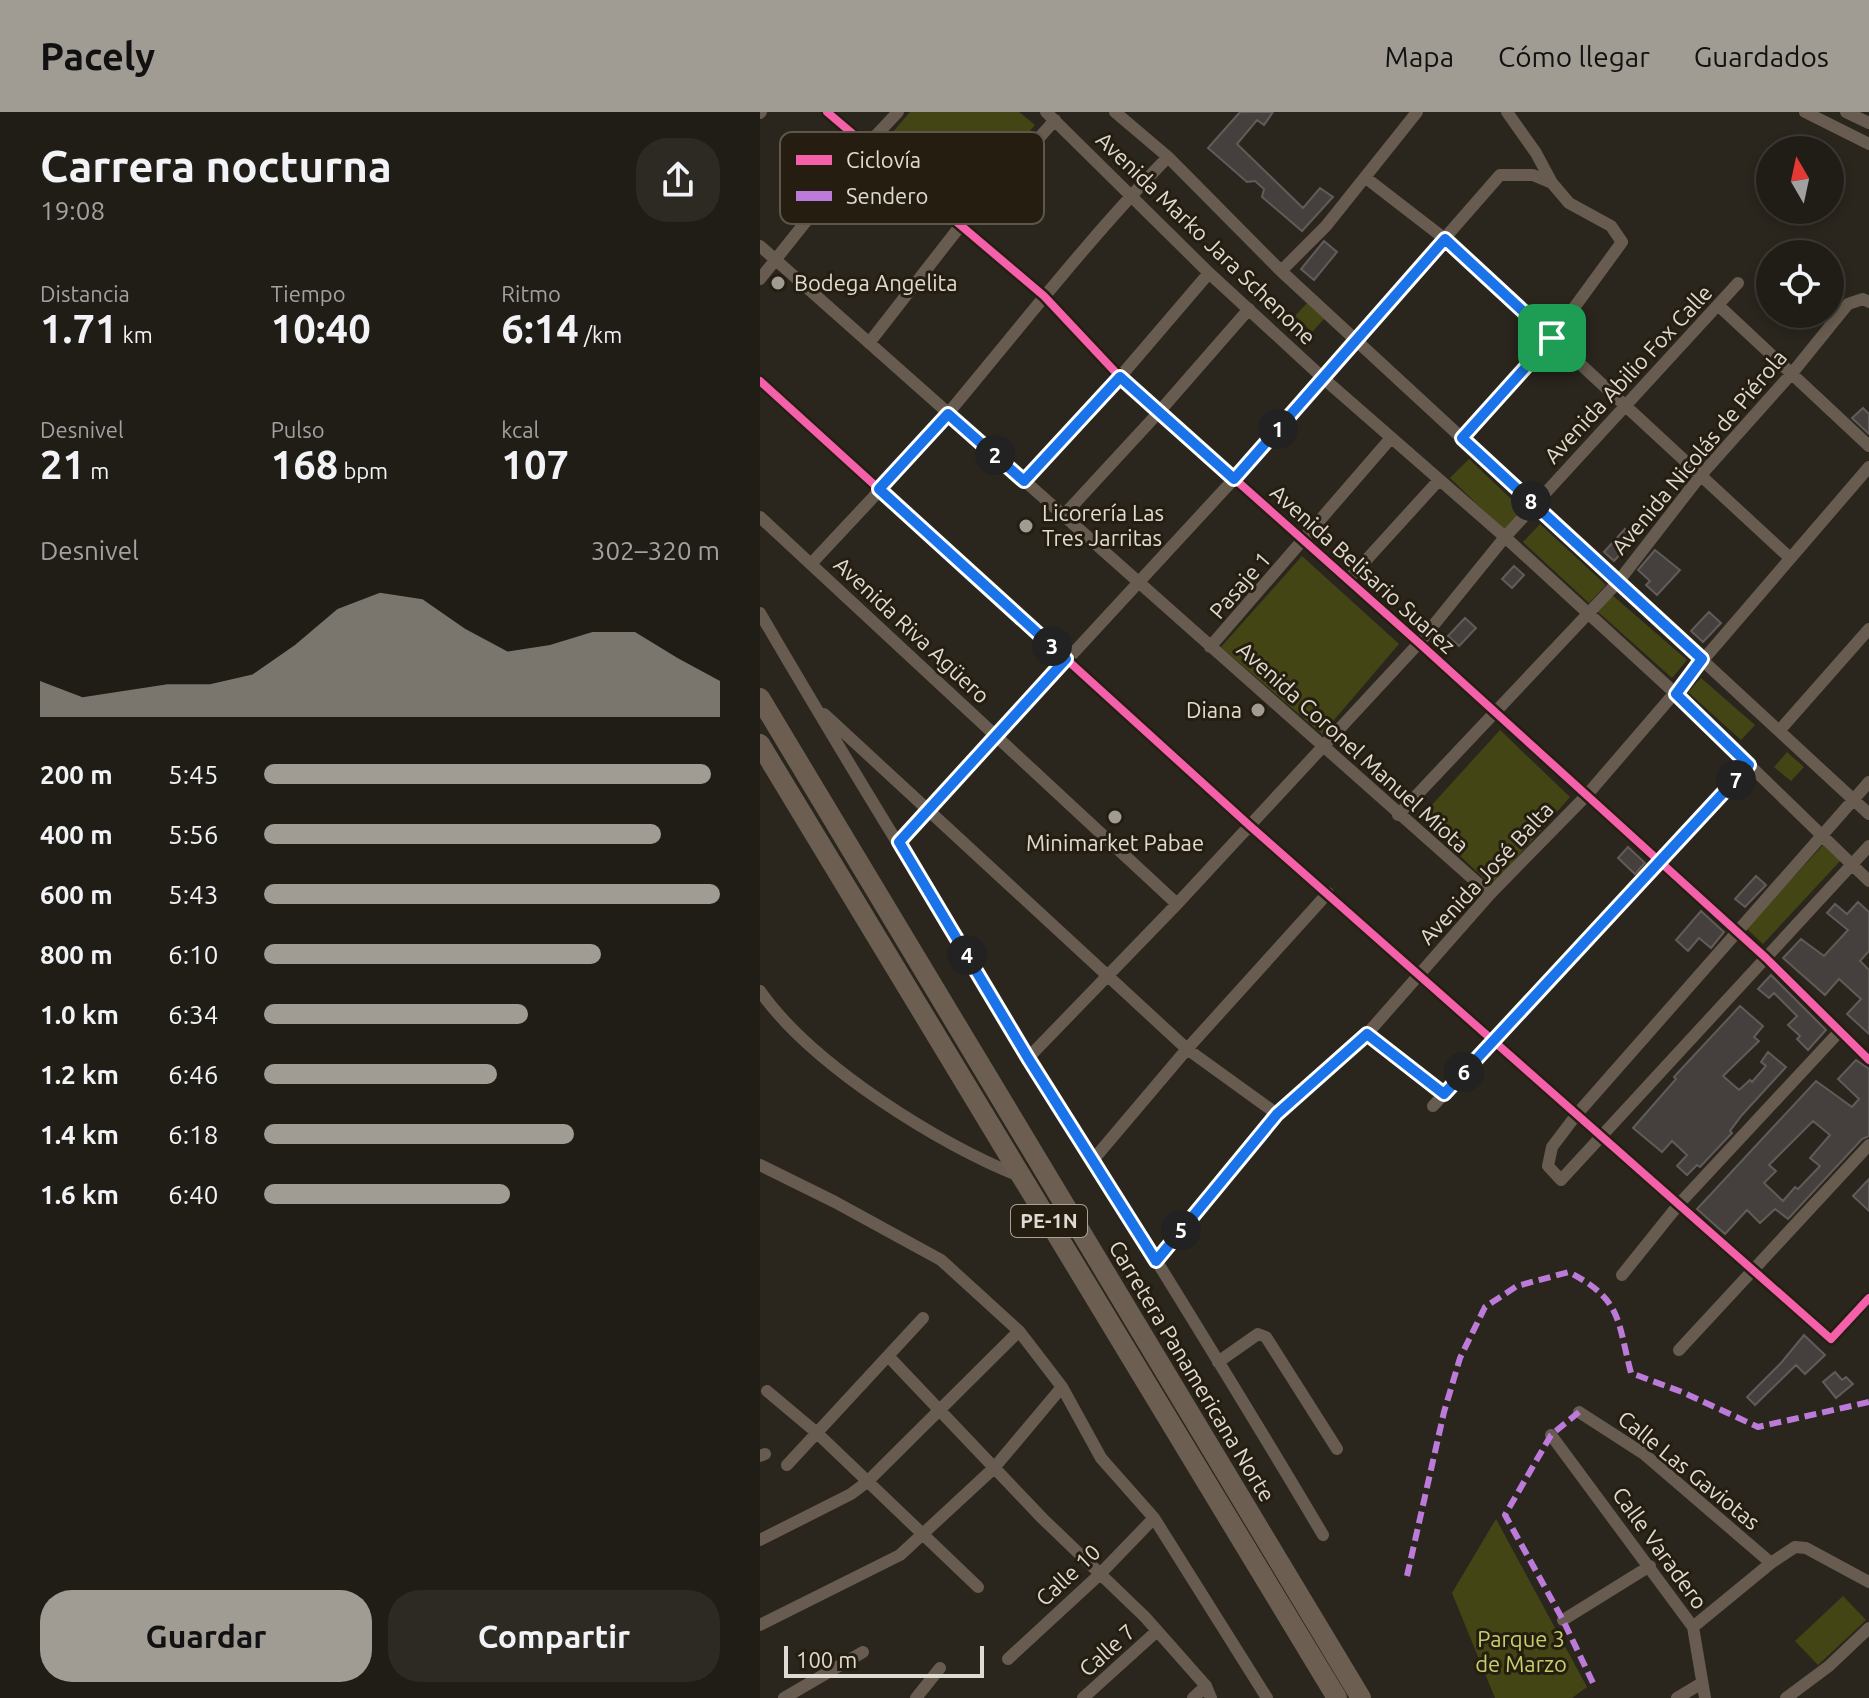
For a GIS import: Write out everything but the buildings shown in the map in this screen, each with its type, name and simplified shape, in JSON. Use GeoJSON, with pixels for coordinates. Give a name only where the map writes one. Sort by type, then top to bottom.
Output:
{"type":"FeatureCollection","features":[{"type":"Feature","properties":{"kind":"highway","name":"Carretera Panamericana Norte"},"geometry":{"type":"LineString","coordinates":[[760,698],[1361,1698]]}},
{"type":"Feature","properties":{"kind":"highway","name":"Carretera Panamericana Norte"},"geometry":{"type":"LineString","coordinates":[[760,744],[1337,1698]]}},
{"type":"Feature","properties":{"kind":"street","name":"Avenida Belisario Suarez"},"geometry":{"type":"LineString","coordinates":[[827,112],[851,132]]}},
{"type":"Feature","properties":{"kind":"street"},"geometry":{"type":"LineString","coordinates":[[879,132],[898,112]]}},
{"type":"Feature","properties":{"kind":"street","name":"Avenida Marko Jara Schenone"},"geometry":{"type":"LineString","coordinates":[[1115,112],[1168,157],[1281,271],[1869,814]]}},
{"type":"Feature","properties":{"kind":"street"},"geometry":{"type":"LineString","coordinates":[[1281,271],[1326,226],[1417,112]]}},
{"type":"Feature","properties":{"kind":"street"},"geometry":{"type":"LineString","coordinates":[[1462,438],[1552,338],[1622,242],[1611,226],[1569,203],[1552,183],[1507,112]]}},
{"type":"Feature","properties":{"kind":"street"},"geometry":{"type":"LineString","coordinates":[[1805,112],[1869,144]]}},
{"type":"Feature","properties":{"kind":"street"},"geometry":{"type":"LineString","coordinates":[[1846,112],[1869,123]]}},
{"type":"Feature","properties":{"kind":"street"},"geometry":{"type":"LineString","coordinates":[[1038,132],[1051,116]]}},
{"type":"Feature","properties":{"kind":"street","name":"Avenida Marko Jara Schenone"},"geometry":{"type":"LineString","coordinates":[[1051,116],[1209,273],[1676,694],[1869,881]]}},
{"type":"Feature","properties":{"kind":"street"},"geometry":{"type":"LineString","coordinates":[[811,564],[948,414],[1131,194],[1168,157]]}},
{"type":"Feature","properties":{"kind":"street"},"geometry":{"type":"LineString","coordinates":[[899,842],[1234,479],[1500,175],[1533,175],[1552,183]]}},
{"type":"Feature","properties":{"kind":"street"},"geometry":{"type":"LineString","coordinates":[[1366,178],[1445,239],[1790,558]]}},
{"type":"Feature","properties":{"kind":"street"},"geometry":{"type":"LineString","coordinates":[[760,279],[805,224]]}},
{"type":"Feature","properties":{"kind":"street","name":"Avenida Belisario Suarez"},"geometry":{"type":"LineString","coordinates":[[961,225],[1044,296],[1120,377],[1766,958],[1869,1060]]}},
{"type":"Feature","properties":{"kind":"street"},"geometry":{"type":"LineString","coordinates":[[869,343],[961,225]]}},
{"type":"Feature","properties":{"kind":"street","name":"Avenida Coronel Manuel Miota"},"geometry":{"type":"LineString","coordinates":[[760,246],[1490,894]]}},
{"type":"Feature","properties":{"kind":"street"},"geometry":{"type":"LineString","coordinates":[[1024,481],[1120,377],[1209,273]]}},
{"type":"Feature","properties":{"kind":"street","name":"Avenida Abilio Fox Calle"},"geometry":{"type":"LineString","coordinates":[[1028,1058],[1177,904],[1419,643],[1505,537],[1738,283]]}},
{"type":"Feature","properties":{"kind":"street","name":"Avenida Nicolás de Piérola"},"geometry":{"type":"LineString","coordinates":[[1398,815],[1618,582],[1701,475],[1793,372],[1848,304],[1863,299],[1869,302]]}},
{"type":"Feature","properties":{"kind":"street"},"geometry":{"type":"LineString","coordinates":[[1718,305],[1869,446]]}},
{"type":"Feature","properties":{"kind":"street"},"geometry":{"type":"LineString","coordinates":[[1063,516],[1249,309]]}},
{"type":"Feature","properties":{"kind":"street"},"geometry":{"type":"LineString","coordinates":[[760,381],[1250,826],[1831,1339],[1869,1298]]}},
{"type":"Feature","properties":{"kind":"street","name":"Pasaje 1"},"geometry":{"type":"LineString","coordinates":[[1210,647],[1391,438]]}},
{"type":"Feature","properties":{"kind":"street","name":"Avenida José Balta"},"geometry":{"type":"LineString","coordinates":[[1156,1261],[1277,1114],[1367,1034],[1490,894],[1586,796],[1869,467]]}},
{"type":"Feature","properties":{"kind":"street"},"geometry":{"type":"LineString","coordinates":[[1348,580],[1439,480]]}},
{"type":"Feature","properties":{"kind":"street","name":"Avenida Riva Agüero"},"geometry":{"type":"LineString","coordinates":[[760,517],[1177,904]]}},
{"type":"Feature","properties":{"kind":"street"},"geometry":{"type":"LineString","coordinates":[[760,613],[1028,1058],[1238,1391],[1323,1535]]}},
{"type":"Feature","properties":{"kind":"street"},"geometry":{"type":"LineString","coordinates":[[1779,731],[1869,629]]}},
{"type":"Feature","properties":{"kind":"street"},"geometry":{"type":"LineString","coordinates":[[813,703],[1187,1049],[1277,1114]]}},
{"type":"Feature","properties":{"kind":"street"},"geometry":{"type":"LineString","coordinates":[[1433,1106],[1749,765]]}},
{"type":"Feature","properties":{"kind":"street"},"geometry":{"type":"LineString","coordinates":[[1869,782],[1577,1114],[1552,1147],[1548,1166],[1561,1180],[1869,846]]}},
{"type":"Feature","properties":{"kind":"street"},"geometry":{"type":"LineString","coordinates":[[1093,1160],[1187,1049],[1328,893]]}},
{"type":"Feature","properties":{"kind":"street"},"geometry":{"type":"LineString","coordinates":[[760,991],[798,1036],[850,1077],[988,1164],[1022,1177]]}},
{"type":"Feature","properties":{"kind":"street"},"geometry":{"type":"LineString","coordinates":[[1622,1275],[1679,1204],[1839,1032]]}},
{"type":"Feature","properties":{"kind":"street"},"geometry":{"type":"LineString","coordinates":[[1367,1034],[1444,1094]]}},
{"type":"Feature","properties":{"kind":"street"},"geometry":{"type":"LineString","coordinates":[[1679,1350],[1869,1145]]}},
{"type":"Feature","properties":{"kind":"street"},"geometry":{"type":"LineString","coordinates":[[760,1165],[941,1260],[1019,1331],[1062,1387],[1101,1458],[1154,1518],[1267,1698]]}},
{"type":"Feature","properties":{"kind":"street"},"geometry":{"type":"LineString","coordinates":[[787,1465],[923,1318]]}},
{"type":"Feature","properties":{"kind":"street"},"geometry":{"type":"LineString","coordinates":[[760,1540],[851,1494],[867,1482],[1019,1331]]}},
{"type":"Feature","properties":{"kind":"street"},"geometry":{"type":"LineString","coordinates":[[1218,1362],[1258,1334],[1266,1337],[1337,1449]]}},
{"type":"Feature","properties":{"kind":"street"},"geometry":{"type":"LineString","coordinates":[[889,1357],[1099,1575],[1145,1617],[1208,1692],[1193,1698]]}},
{"type":"Feature","properties":{"kind":"street"},"geometry":{"type":"LineString","coordinates":[[760,1625],[900,1555],[994,1468],[1062,1387]]}},
{"type":"Feature","properties":{"kind":"street"},"geometry":{"type":"LineString","coordinates":[[767,1391],[817,1433],[978,1587]]}},
{"type":"Feature","properties":{"kind":"street","name":"Calle Las Gaviotas"},"geometry":{"type":"LineString","coordinates":[[1579,1412],[1644,1454],[1771,1563]]}},
{"type":"Feature","properties":{"kind":"street","name":"Calle Varadero"},"geometry":{"type":"LineString","coordinates":[[1551,1435],[1693,1627],[1705,1698]]}},
{"type":"Feature","properties":{"kind":"street","name":"Calle 10"},"geometry":{"type":"LineString","coordinates":[[1008,1659],[1099,1575],[1154,1518]]}},
{"type":"Feature","properties":{"kind":"street"},"geometry":{"type":"LineString","coordinates":[[1693,1627],[1795,1547],[1806,1548],[1869,1582]]}},
{"type":"Feature","properties":{"kind":"street"},"geometry":{"type":"LineString","coordinates":[[1563,1620],[1650,1566]]}},
{"type":"Feature","properties":{"kind":"street"},"geometry":{"type":"LineString","coordinates":[[1786,1698],[1829,1666],[1869,1628]]}},
{"type":"Feature","properties":{"kind":"street","name":"Calle 7"},"geometry":{"type":"LineString","coordinates":[[1083,1698],[1157,1631]]}},
{"type":"Feature","properties":{"kind":"street"},"geometry":{"type":"LineString","coordinates":[[784,1698],[863,1652]]}},
{"type":"Feature","properties":{"kind":"street"},"geometry":{"type":"LineString","coordinates":[[916,1698],[940,1668]]}},
{"type":"Feature","properties":{"kind":"street"},"geometry":{"type":"LineString","coordinates":[[1677,1698],[1702,1683]]}},
{"type":"Feature","properties":{"kind":"green space"},"geometry":{"type":"Polygon","coordinates":[[[910,112],[1019,112],[1035,125],[1029,132],[893,132],[910,112]]]}},
{"type":"Feature","properties":{"kind":"green space"},"geometry":{"type":"Polygon","coordinates":[[[1307,303],[1324,319],[1312,332],[1295,316],[1307,303]]]}},
{"type":"Feature","properties":{"kind":"green space"},"geometry":{"type":"Polygon","coordinates":[[[1469,459],[1525,512],[1506,532],[1450,478],[1469,459]]]}},
{"type":"Feature","properties":{"kind":"green space"},"geometry":{"type":"Polygon","coordinates":[[[1540,524],[1606,585],[1589,603],[1523,542],[1540,524]]]}},
{"type":"Feature","properties":{"kind":"green space"},"geometry":{"type":"Polygon","coordinates":[[[1302,556],[1399,644],[1322,734],[1221,647],[1302,556]]]}},
{"type":"Feature","properties":{"kind":"green space"},"geometry":{"type":"Polygon","coordinates":[[[1611,594],[1687,660],[1672,678],[1596,610],[1611,594]]]}},
{"type":"Feature","properties":{"kind":"green space"},"geometry":{"type":"Polygon","coordinates":[[[1701,678],[1755,725],[1741,740],[1688,692],[1701,678]]]}},
{"type":"Feature","properties":{"kind":"green space"},"geometry":{"type":"Polygon","coordinates":[[[1500,730],[1570,797],[1492,886],[1420,818],[1500,730]]]}},
{"type":"Feature","properties":{"kind":"green space"},"geometry":{"type":"Polygon","coordinates":[[[1787,752],[1804,767],[1791,781],[1774,767],[1787,752]]]}},
{"type":"Feature","properties":{"kind":"green space"},"geometry":{"type":"Polygon","coordinates":[[[1824,844],[1841,860],[1763,944],[1746,928],[1824,844]]]}},
{"type":"Feature","properties":{"kind":"green space","name":"Parque 3 de Marzo"},"geometry":{"type":"Polygon","coordinates":[[[1496,1519],[1587,1687],[1572,1698],[1495,1698],[1452,1593],[1496,1519]]]}},
{"type":"Feature","properties":{"kind":"green space"},"geometry":{"type":"Polygon","coordinates":[[[1843,1596],[1866,1620],[1818,1665],[1795,1641],[1843,1596]]]}},
{"type":"Feature","properties":{"kind":"marked path"},"geometry":{"type":"LineString","coordinates":[[1407,1576],[1444,1412],[1460,1358],[1485,1307],[1517,1286],[1569,1272],[1599,1292],[1615,1313],[1631,1373],[1682,1392],[1758,1427],[1869,1402]]}},
{"type":"Feature","properties":{"kind":"marked path"},"geometry":{"type":"LineString","coordinates":[[1579,1412],[1551,1435],[1505,1515],[1563,1620],[1594,1685]]}},
{"type":"Feature","properties":{"kind":"cycle path"},"geometry":{"type":"LineString","coordinates":[[827,112],[851,132]]}},
{"type":"Feature","properties":{"kind":"cycle path"},"geometry":{"type":"LineString","coordinates":[[959,224],[1044,296],[1120,377],[1766,958],[1869,1060]]}},
{"type":"Feature","properties":{"kind":"cycle path"},"geometry":{"type":"LineString","coordinates":[[760,381],[1250,826],[1831,1339],[1869,1298]]}},
{"type":"Feature","properties":{"kind":"place","name":"Bodega Angelita"},"geometry":{"type":"Point","coordinates":[778,283]}},
{"type":"Feature","properties":{"kind":"place","name":"Licorería Las Tres Jarritas"},"geometry":{"type":"Point","coordinates":[1026,526]}},
{"type":"Feature","properties":{"kind":"place","name":"Diana"},"geometry":{"type":"Point","coordinates":[1258,710]}},
{"type":"Feature","properties":{"kind":"place","name":"Minimarket Pabae"},"geometry":{"type":"Point","coordinates":[1115,817]}},
{"type":"Feature","properties":{"kind":"route"},"geometry":{"type":"LineString","coordinates":[[1445,239],[1552,338],[1462,438],[1702,659],[1676,694],[1749,765],[1444,1094],[1367,1034],[1277,1114],[1156,1261],[1028,1058],[899,842],[1066,659],[879,489],[948,414],[1024,481],[1120,377],[1234,479],[1445,239]]}}]}
